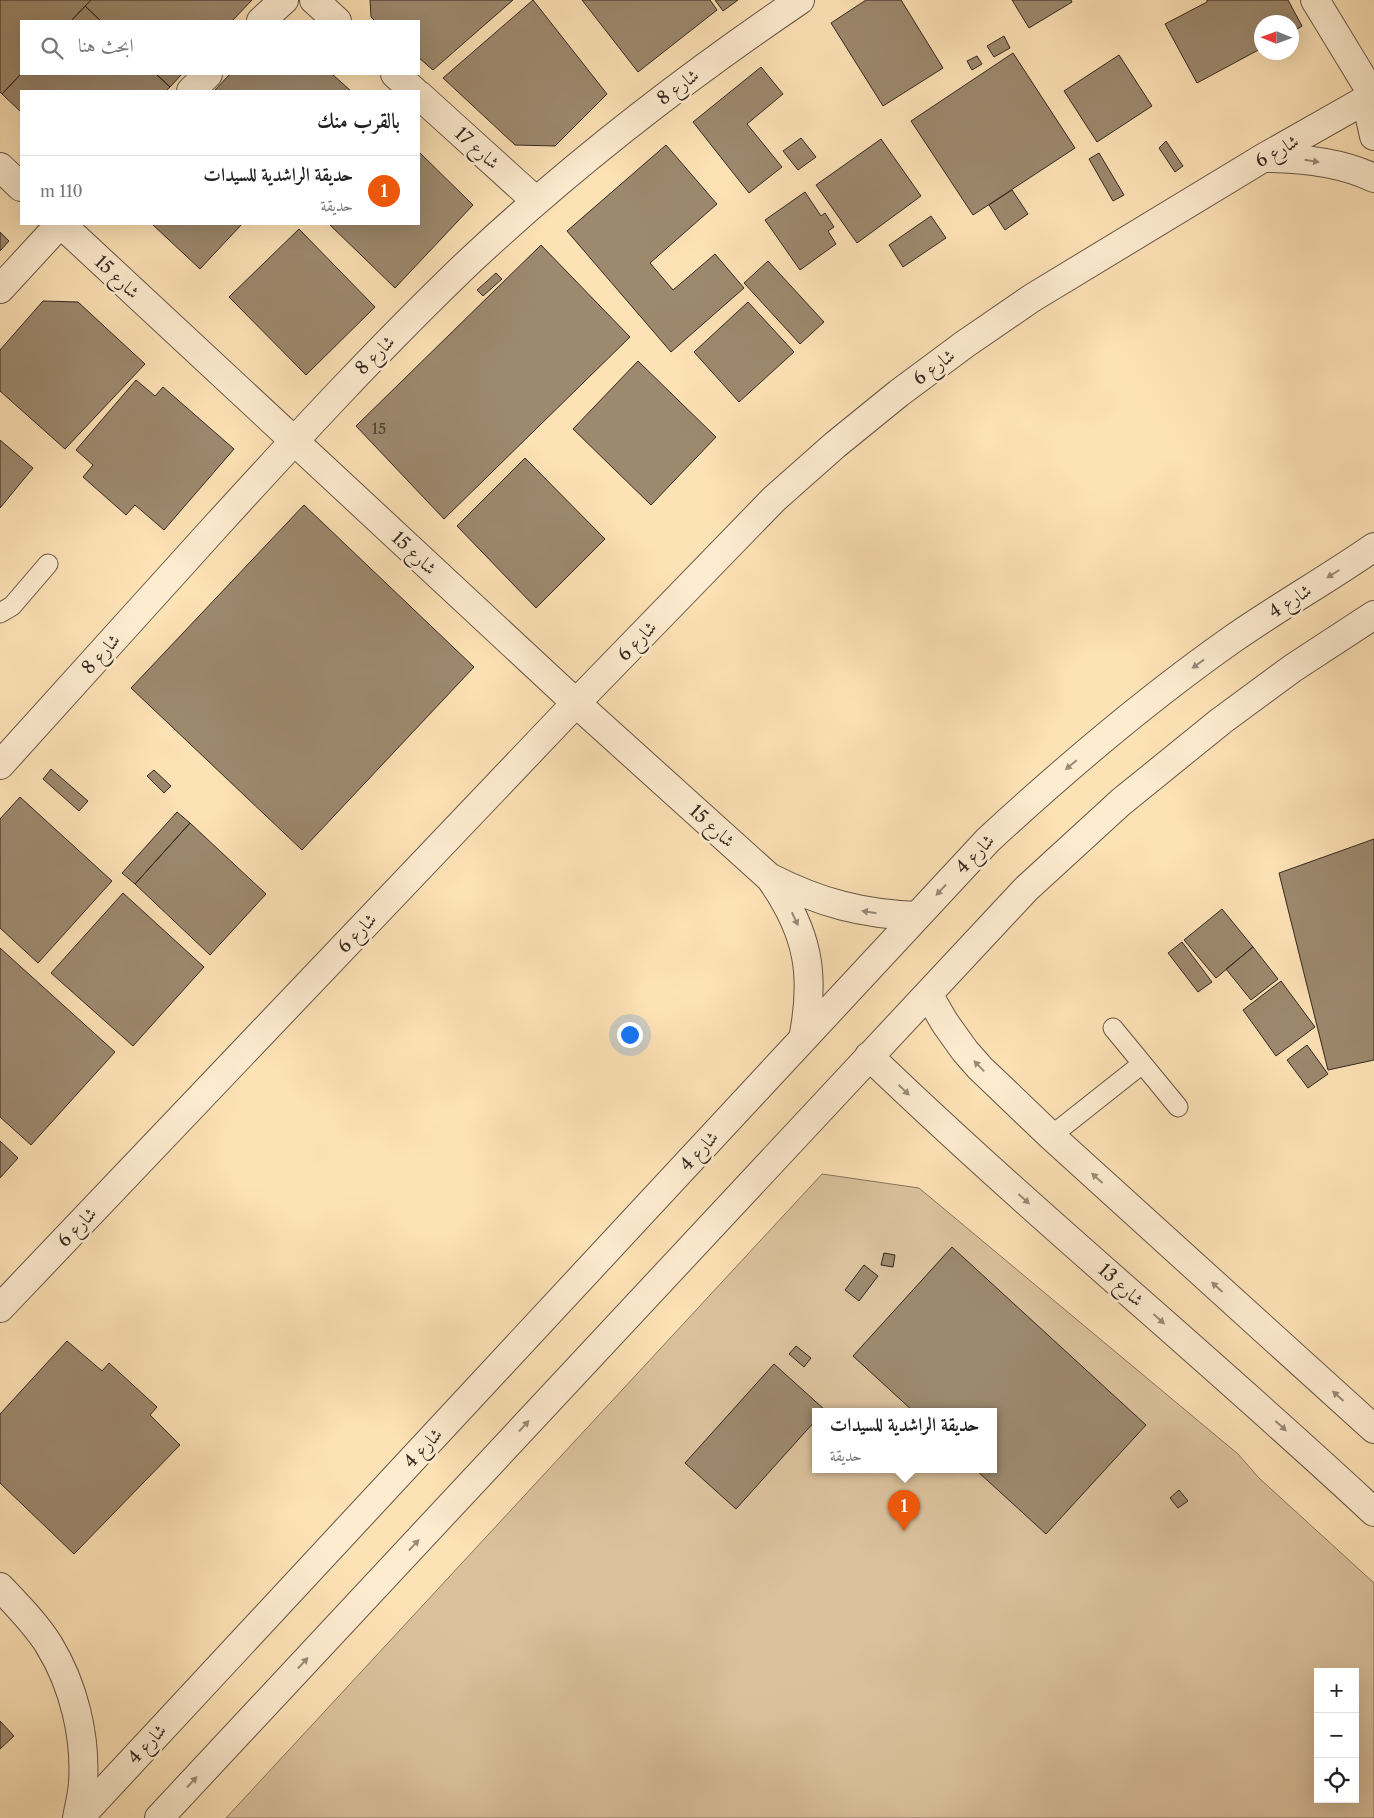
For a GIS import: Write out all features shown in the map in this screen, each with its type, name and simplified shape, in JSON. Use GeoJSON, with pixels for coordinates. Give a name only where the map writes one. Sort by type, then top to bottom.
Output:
{"type":"FeatureCollection","features":[{"type":"Feature","properties":{"kind":"street"},"geometry":{"type":"LineString","coordinates":[[262,20],[284,0]]}},
{"type":"Feature","properties":{"kind":"street"},"geometry":{"type":"LineString","coordinates":[[314,0],[336,20]]}},
{"type":"Feature","properties":{"kind":"street","name":"شارع 8"},"geometry":{"type":"LineString","coordinates":[[0,765],[352,378],[473,259],[536,201],[621,131],[700,70],[800,0]]}},
{"type":"Feature","properties":{"kind":"street"},"geometry":{"type":"LineString","coordinates":[[1315,0],[1374,96],[1370,118],[1374,136]]}},
{"type":"Feature","properties":{"kind":"street"},"geometry":{"type":"LineString","coordinates":[[192,90],[207,75]]}},
{"type":"Feature","properties":{"kind":"street"},"geometry":{"type":"LineString","coordinates":[[396,75],[413,90]]}},
{"type":"Feature","properties":{"kind":"street","name":"شارع 17"},"geometry":{"type":"LineString","coordinates":[[420,96],[536,201]]}},
{"type":"Feature","properties":{"kind":"street","name":"شارع 6"},"geometry":{"type":"LineString","coordinates":[[0,1308],[576,703],[774,499],[899,393],[965,344],[1032,298],[1263,158],[1374,96]]}},
{"type":"Feature","properties":{"kind":"street"},"geometry":{"type":"LineString","coordinates":[[1263,158],[1298,158],[1357,171],[1374,178]]}},
{"type":"Feature","properties":{"kind":"street"},"geometry":{"type":"LineString","coordinates":[[0,167],[20,186]]}},
{"type":"Feature","properties":{"kind":"street"},"geometry":{"type":"LineString","coordinates":[[0,289],[59,225]]}},
{"type":"Feature","properties":{"kind":"street","name":"شارع 15"},"geometry":{"type":"LineString","coordinates":[[61,225],[576,703],[770,878],[786,901],[798,927],[806,954],[809,992],[803,1039]]}},
{"type":"Feature","properties":{"kind":"street","name":"شارع 4"},"geometry":{"type":"LineString","coordinates":[[78,1818],[988,840],[1051,782],[1116,727],[1184,674],[1234,638],[1374,547]]}},
{"type":"Feature","properties":{"kind":"street"},"geometry":{"type":"LineString","coordinates":[[159,1818],[1026,889],[1121,802],[1221,720],[1294,668],[1374,615]]}},
{"type":"Feature","properties":{"kind":"street","name":"شارع 15"},"geometry":{"type":"LineString","coordinates":[[770,878],[797,892],[856,910],[886,915],[917,916]]}},
{"type":"Feature","properties":{"kind":"street"},"geometry":{"type":"LineString","coordinates":[[928,994],[945,1024],[964,1051],[980,1068],[1051,1136],[1374,1429]]}},
{"type":"Feature","properties":{"kind":"street","name":"شارع 13"},"geometry":{"type":"LineString","coordinates":[[869,1056],[938,1123],[1374,1512]]}},
{"type":"Feature","properties":{"kind":"street"},"geometry":{"type":"LineString","coordinates":[[0,1587],[49,1645],[65,1677],[77,1712],[83,1748],[82,1785],[78,1818]]}},
{"type":"Feature","properties":{"kind":"lane"},"geometry":{"type":"LineString","coordinates":[[0,613],[12,606],[48,564]]}},
{"type":"Feature","properties":{"kind":"lane"},"geometry":{"type":"LineString","coordinates":[[1113,1028],[1178,1107]]}},
{"type":"Feature","properties":{"kind":"lane"},"geometry":{"type":"LineString","coordinates":[[1051,1136],[1142,1064]]}},
{"type":"Feature","properties":{"kind":"shaded area"},"geometry":{"type":"Polygon","coordinates":[[[822,1174],[919,1188],[1238,1454],[1259,1478],[1374,1583],[1374,1818],[226,1818],[822,1174]]]}},
{"type":"Feature","properties":{"kind":"building"},"geometry":{"type":"Polygon","coordinates":[[[0,0],[91,0],[72,20],[20,20],[20,75],[2,94],[0,92],[0,0]]]}},
{"type":"Feature","properties":{"kind":"building"},"geometry":{"type":"Polygon","coordinates":[[[91,0],[252,0],[233,20],[100,20],[85,6],[91,0]]]}},
{"type":"Feature","properties":{"kind":"building"},"geometry":{"type":"Polygon","coordinates":[[[370,0],[513,0],[433,70],[420,59],[420,20],[374,20],[371,17],[370,0]]]}},
{"type":"Feature","properties":{"kind":"building"},"geometry":{"type":"Polygon","coordinates":[[[533,0],[607,94],[555,146],[515,145],[443,78],[533,0]]]}},
{"type":"Feature","properties":{"kind":"building"},"geometry":{"type":"Polygon","coordinates":[[[582,0],[710,0],[717,10],[638,72],[582,0]]]}},
{"type":"Feature","properties":{"kind":"building"},"geometry":{"type":"Polygon","coordinates":[[[715,0],[738,0],[723,11],[715,0]]]}},
{"type":"Feature","properties":{"kind":"building"},"geometry":{"type":"Polygon","coordinates":[[[866,0],[901,0],[943,68],[883,106],[831,23],[866,0]]]}},
{"type":"Feature","properties":{"kind":"building"},"geometry":{"type":"Polygon","coordinates":[[[1012,0],[1071,0],[1072,2],[1029,28],[1012,0]]]}},
{"type":"Feature","properties":{"kind":"building"},"geometry":{"type":"Polygon","coordinates":[[[1207,0],[1288,0],[1296,15],[1254,15],[1254,52],[1197,83],[1165,24],[1207,2],[1207,0]]]}},
{"type":"Feature","properties":{"kind":"building"},"geometry":{"type":"Polygon","coordinates":[[[85,6],[100,20],[72,20],[85,6]]]}},
{"type":"Feature","properties":{"kind":"building"},"geometry":{"type":"Polygon","coordinates":[[[1004,36],[1010,48],[994,57],[987,46],[1004,36]]]}},
{"type":"Feature","properties":{"kind":"building"},"geometry":{"type":"Polygon","coordinates":[[[1013,53],[1075,148],[973,215],[911,121],[1013,53]]]}},
{"type":"Feature","properties":{"kind":"building"},"geometry":{"type":"Polygon","coordinates":[[[1119,55],[1152,106],[1097,142],[1064,91],[1119,55]]]}},
{"type":"Feature","properties":{"kind":"building"},"geometry":{"type":"Polygon","coordinates":[[[977,56],[982,64],[972,70],[967,61],[977,56]]]}},
{"type":"Feature","properties":{"kind":"building"},"geometry":{"type":"Polygon","coordinates":[[[761,67],[783,94],[747,124],[782,167],[749,193],[693,122],[761,67]]]}},
{"type":"Feature","properties":{"kind":"building"},"geometry":{"type":"Polygon","coordinates":[[[20,75],[157,75],[170,87],[167,90],[20,90],[20,111],[2,94],[20,75]]]}},
{"type":"Feature","properties":{"kind":"building"},"geometry":{"type":"Polygon","coordinates":[[[157,75],[181,75],[170,87],[157,75]]]}},
{"type":"Feature","properties":{"kind":"building"},"geometry":{"type":"Polygon","coordinates":[[[229,75],[333,75],[350,90],[215,90],[229,75]]]}},
{"type":"Feature","properties":{"kind":"building"},"geometry":{"type":"Polygon","coordinates":[[[801,138],[816,157],[798,170],[783,151],[801,138]]]}},
{"type":"Feature","properties":{"kind":"building"},"geometry":{"type":"Polygon","coordinates":[[[881,139],[921,196],[857,243],[816,185],[881,139]]]}},
{"type":"Feature","properties":{"kind":"building"},"geometry":{"type":"Polygon","coordinates":[[[1166,141],[1183,166],[1175,172],[1159,148],[1166,141]]]}},
{"type":"Feature","properties":{"kind":"building"},"geometry":{"type":"Polygon","coordinates":[[[666,145],[717,204],[650,263],[673,290],[715,254],[744,288],[671,352],[567,231],[666,145]]]}},
{"type":"Feature","properties":{"kind":"building"},"geometry":{"type":"Polygon","coordinates":[[[420,153],[473,205],[395,288],[330,225],[420,225],[420,153]]]}},
{"type":"Feature","properties":{"kind":"building"},"geometry":{"type":"Polygon","coordinates":[[[1099,153],[1124,195],[1113,201],[1089,159],[1099,153]]]}},
{"type":"Feature","properties":{"kind":"building"},"geometry":{"type":"Polygon","coordinates":[[[1012,190],[1028,214],[1005,230],[989,205],[1012,190]]]}},
{"type":"Feature","properties":{"kind":"building"},"geometry":{"type":"Polygon","coordinates":[[[805,192],[821,216],[825,213],[834,227],[828,231],[836,244],[800,270],[765,220],[805,192]]]}},
{"type":"Feature","properties":{"kind":"building"},"geometry":{"type":"Polygon","coordinates":[[[931,216],[946,238],[903,267],[889,245],[931,216]]]}},
{"type":"Feature","properties":{"kind":"building"},"geometry":{"type":"Polygon","coordinates":[[[153,225],[241,225],[200,269],[153,225]]]}},
{"type":"Feature","properties":{"kind":"building"},"geometry":{"type":"Polygon","coordinates":[[[299,229],[375,307],[306,375],[229,297],[299,229]]]}},
{"type":"Feature","properties":{"kind":"building"},"geometry":{"type":"Polygon","coordinates":[[[0,232],[9,241],[0,251],[0,232]]]}},
{"type":"Feature","properties":{"kind":"building"},"geometry":{"type":"Polygon","coordinates":[[[541,245],[630,337],[444,519],[356,426],[541,245]]]}},
{"type":"Feature","properties":{"kind":"building"},"geometry":{"type":"Polygon","coordinates":[[[768,261],[824,322],[800,344],[744,283],[768,261]]]}},
{"type":"Feature","properties":{"kind":"building"},"geometry":{"type":"Polygon","coordinates":[[[496,273],[502,279],[483,296],[477,290],[496,273]]]}},
{"type":"Feature","properties":{"kind":"building"},"geometry":{"type":"Polygon","coordinates":[[[43,301],[78,302],[145,364],[65,449],[0,391],[0,350],[43,301]]]}},
{"type":"Feature","properties":{"kind":"building"},"geometry":{"type":"Polygon","coordinates":[[[748,302],[794,352],[739,402],[694,352],[748,302]]]}},
{"type":"Feature","properties":{"kind":"building"},"geometry":{"type":"Polygon","coordinates":[[[638,361],[716,437],[651,505],[573,429],[638,361]]]}},
{"type":"Feature","properties":{"kind":"building"},"geometry":{"type":"Polygon","coordinates":[[[136,380],[155,396],[163,387],[234,449],[164,530],[135,505],[126,515],[83,477],[93,465],[76,450],[136,380]]]}},
{"type":"Feature","properties":{"kind":"building"},"geometry":{"type":"Polygon","coordinates":[[[0,440],[33,468],[0,508],[0,440]]]}},
{"type":"Feature","properties":{"kind":"building"},"geometry":{"type":"Polygon","coordinates":[[[525,458],[605,539],[536,608],[457,526],[525,458]]]}},
{"type":"Feature","properties":{"kind":"building"},"geometry":{"type":"Polygon","coordinates":[[[304,505],[474,667],[302,850],[131,688],[304,505]]]}},
{"type":"Feature","properties":{"kind":"building"},"geometry":{"type":"Polygon","coordinates":[[[51,769],[88,801],[79,811],[43,779],[51,769]]]}},
{"type":"Feature","properties":{"kind":"building"},"geometry":{"type":"Polygon","coordinates":[[[154,770],[171,786],[164,793],[147,776],[154,770]]]}},
{"type":"Feature","properties":{"kind":"building"},"geometry":{"type":"Polygon","coordinates":[[[20,797],[112,881],[38,963],[0,928],[0,819],[20,797]]]}},
{"type":"Feature","properties":{"kind":"building"},"geometry":{"type":"Polygon","coordinates":[[[177,812],[190,823],[135,884],[122,873],[177,812]]]}},
{"type":"Feature","properties":{"kind":"building"},"geometry":{"type":"Polygon","coordinates":[[[190,823],[266,894],[210,955],[135,884],[190,823]]]}},
{"type":"Feature","properties":{"kind":"building"},"geometry":{"type":"Polygon","coordinates":[[[1374,839],[1374,1060],[1328,1070],[1279,873],[1374,839]]]}},
{"type":"Feature","properties":{"kind":"building"},"geometry":{"type":"Polygon","coordinates":[[[123,893],[204,967],[133,1046],[51,973],[123,893]]]}},
{"type":"Feature","properties":{"kind":"building"},"geometry":{"type":"Polygon","coordinates":[[[1222,909],[1253,947],[1216,978],[1184,940],[1222,909]]]}},
{"type":"Feature","properties":{"kind":"building"},"geometry":{"type":"Polygon","coordinates":[[[1182,942],[1212,982],[1198,992],[1168,953],[1182,942]]]}},
{"type":"Feature","properties":{"kind":"building"},"geometry":{"type":"Polygon","coordinates":[[[1253,947],[1278,979],[1251,1000],[1226,969],[1253,947]]]}},
{"type":"Feature","properties":{"kind":"building"},"geometry":{"type":"Polygon","coordinates":[[[0,948],[115,1052],[31,1145],[0,1117],[0,948]]]}},
{"type":"Feature","properties":{"kind":"building"},"geometry":{"type":"Polygon","coordinates":[[[1281,981],[1315,1027],[1276,1056],[1243,1010],[1281,981]]]}},
{"type":"Feature","properties":{"kind":"building"},"geometry":{"type":"Polygon","coordinates":[[[1307,1045],[1328,1074],[1308,1088],[1287,1060],[1307,1045]]]}},
{"type":"Feature","properties":{"kind":"building"},"geometry":{"type":"Polygon","coordinates":[[[0,1141],[18,1158],[0,1178],[0,1141]]]}},
{"type":"Feature","properties":{"kind":"building"},"geometry":{"type":"Polygon","coordinates":[[[952,1247],[1146,1425],[1046,1534],[979,1473],[997,1473],[997,1408],[910,1408],[853,1356],[952,1247]]]}},
{"type":"Feature","properties":{"kind":"building"},"geometry":{"type":"Polygon","coordinates":[[[884,1253],[895,1255],[893,1267],[881,1265],[884,1253]]]}},
{"type":"Feature","properties":{"kind":"building"},"geometry":{"type":"Polygon","coordinates":[[[864,1265],[878,1276],[859,1301],[845,1290],[864,1265]]]}},
{"type":"Feature","properties":{"kind":"building"},"geometry":{"type":"Polygon","coordinates":[[[67,1341],[102,1371],[109,1363],[157,1407],[150,1415],[180,1445],[74,1554],[0,1483],[0,1414],[67,1341]]]}},
{"type":"Feature","properties":{"kind":"building"},"geometry":{"type":"Polygon","coordinates":[[[796,1346],[811,1358],[804,1367],[789,1354],[796,1346]]]}},
{"type":"Feature","properties":{"kind":"building"},"geometry":{"type":"Polygon","coordinates":[[[774,1364],[823,1408],[812,1408],[812,1424],[736,1509],[685,1463],[774,1364]]]}},
{"type":"Feature","properties":{"kind":"building"},"geometry":{"type":"Polygon","coordinates":[[[1179,1490],[1188,1501],[1178,1508],[1170,1498],[1179,1490]]]}},
{"type":"Feature","properties":{"kind":"building"},"geometry":{"type":"Polygon","coordinates":[[[0,1721],[14,1736],[0,1749],[0,1721]]]}},
{"type":"Feature","properties":{"kind":"place","name":"حديقة الراشدية للسيدات"},"geometry":{"type":"Point","coordinates":[904,1531]}}]}
